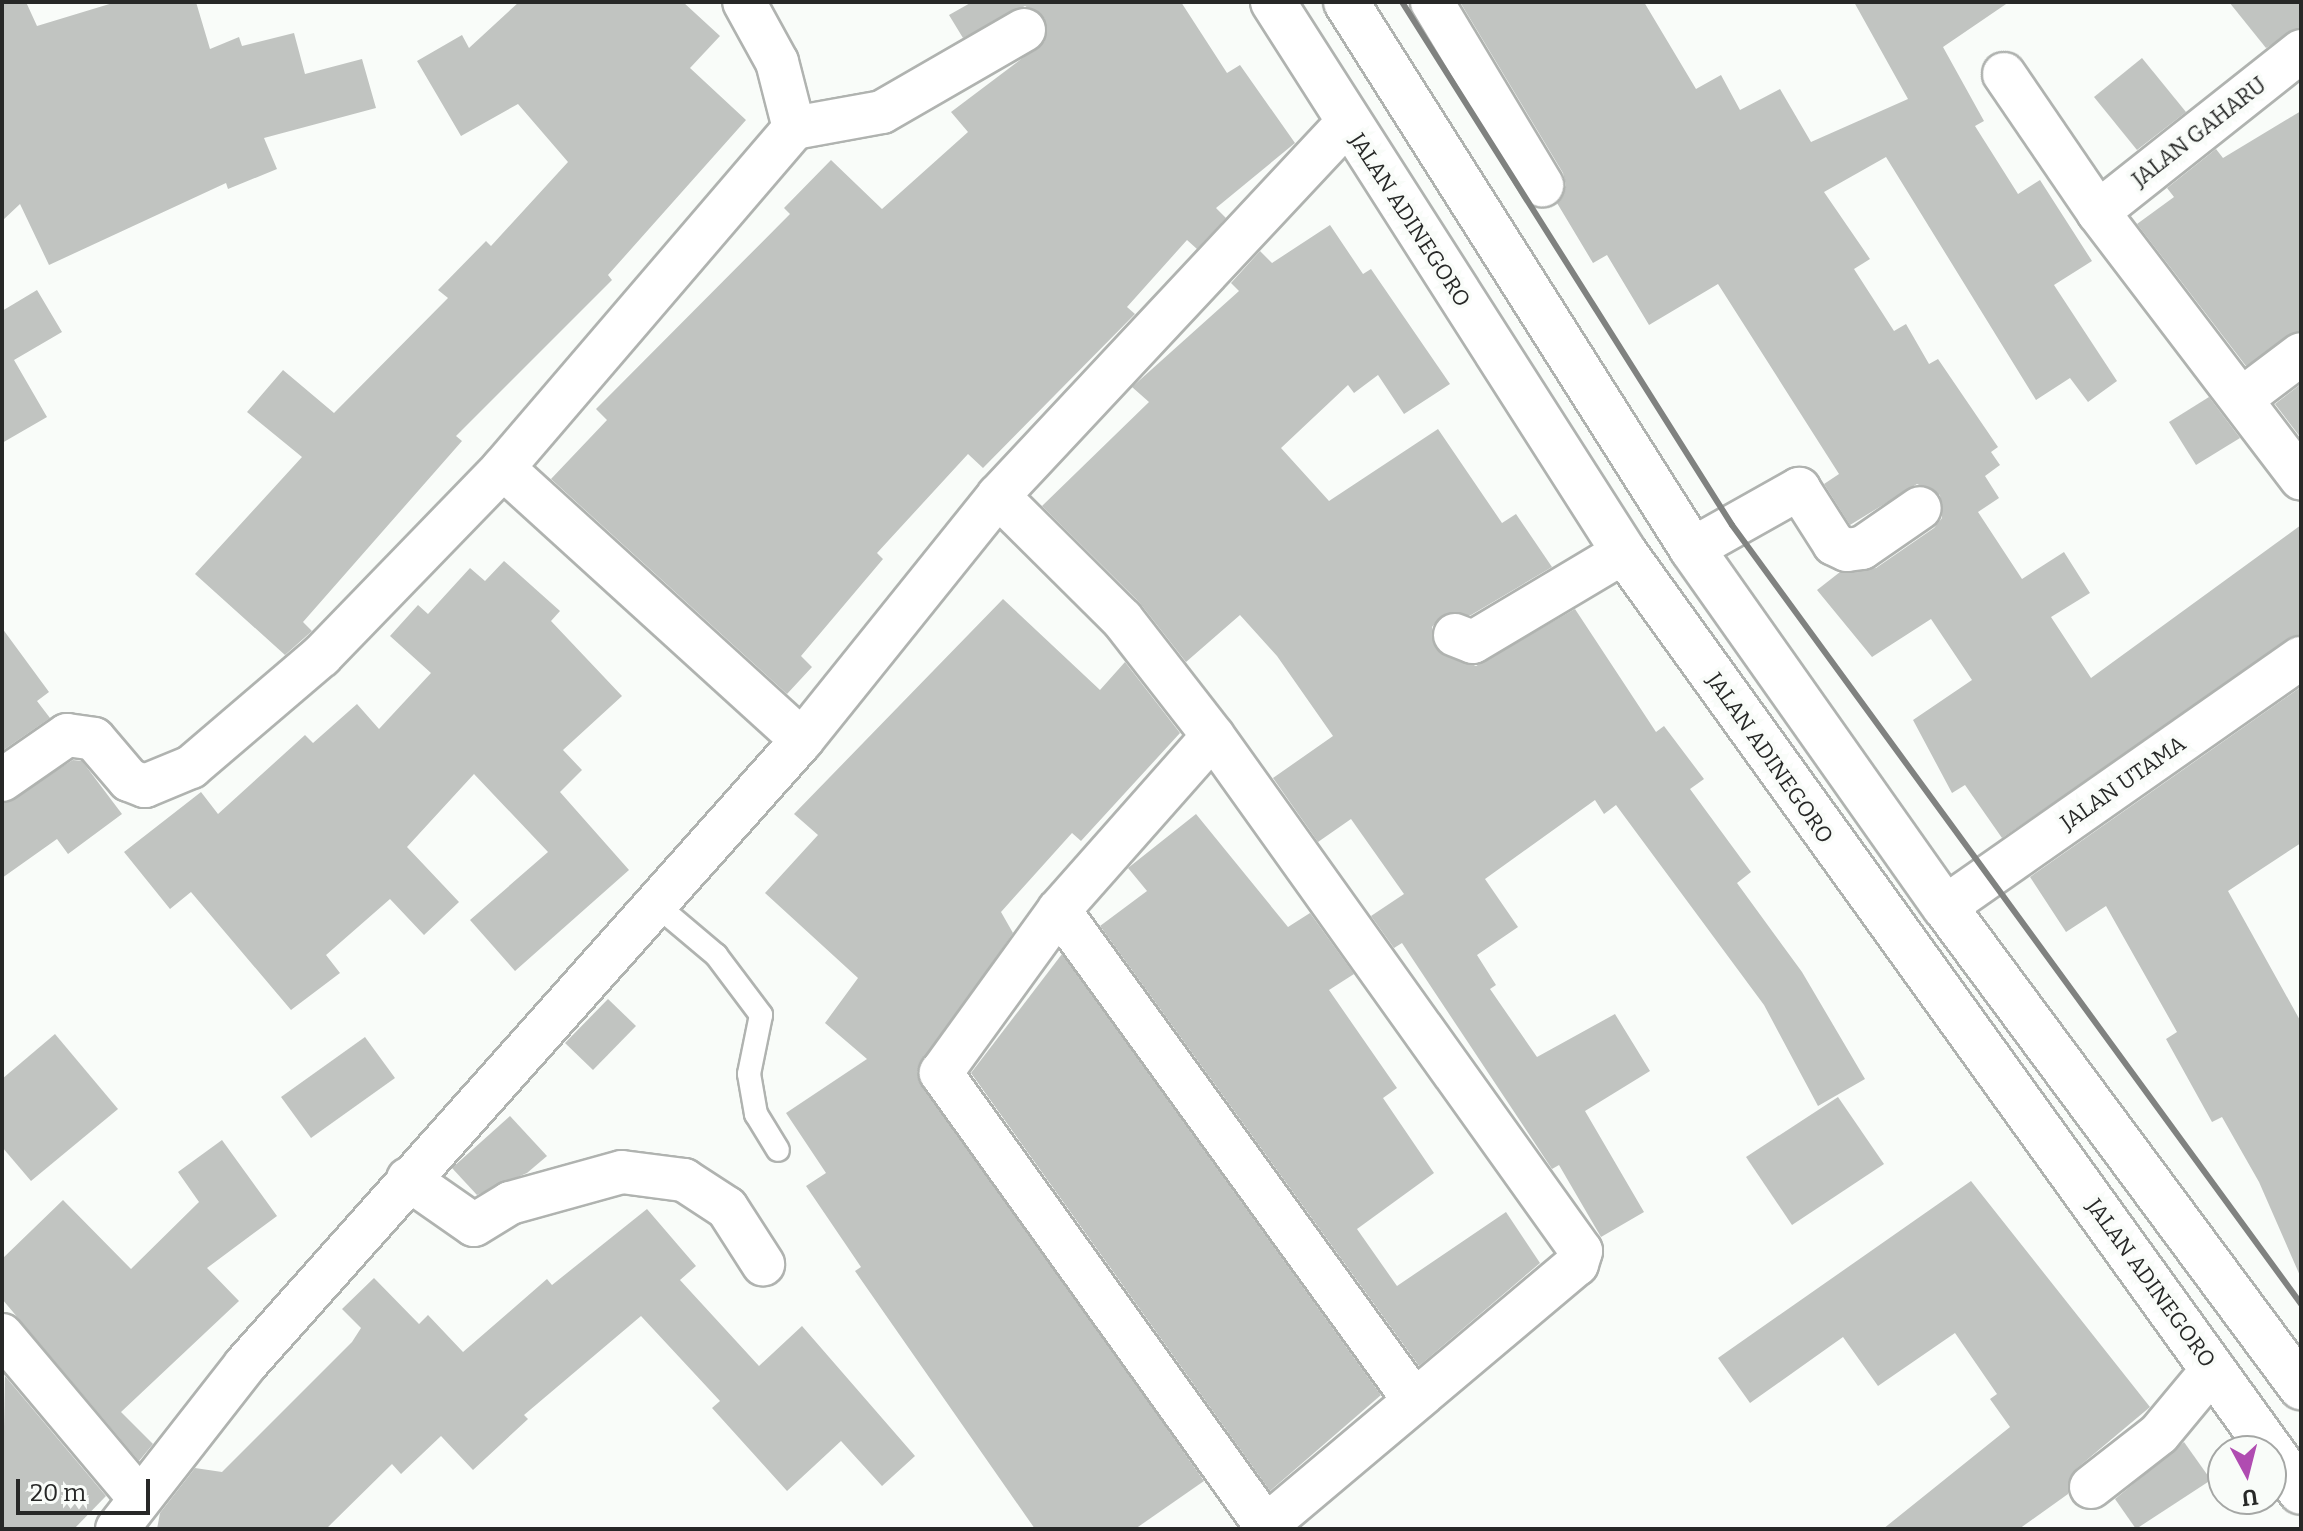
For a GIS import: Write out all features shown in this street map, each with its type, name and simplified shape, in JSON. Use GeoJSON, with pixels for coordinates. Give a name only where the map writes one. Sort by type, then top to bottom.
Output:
{"type":"FeatureCollection","features":[{"type":"Feature","properties":{"kind":"highway","name":"JALAN ADINEGORO"},"geometry":{"type":"LineString","coordinates":[[1273,2],[1347,123],[1624,552],[2301,1492]]}},
{"type":"Feature","properties":{"kind":"highway"},"geometry":{"type":"LineString","coordinates":[[1346,2],[1692,549],[1945,907],[2301,1387]]}},
{"type":"Feature","properties":{"kind":"street"},"geometry":{"type":"LineString","coordinates":[[744,2],[777,62],[794,128]]}},
{"type":"Feature","properties":{"kind":"street"},"geometry":{"type":"LineString","coordinates":[[1432,2],[1542,185]]}},
{"type":"Feature","properties":{"kind":"street"},"geometry":{"type":"LineString","coordinates":[[2,780],[67,735],[94,739],[129,780],[145,786],[191,767],[310,666],[503,468],[794,128],[882,112],[1024,30]]}},
{"type":"Feature","properties":{"kind":"street","name":"JALAN GAHARU"},"geometry":{"type":"LineString","coordinates":[[2098,212],[2301,51]]}},
{"type":"Feature","properties":{"kind":"street"},"geometry":{"type":"LineString","coordinates":[[2004,74],[2098,212],[2244,397],[2301,478]]}},
{"type":"Feature","properties":{"kind":"street"},"geometry":{"type":"LineString","coordinates":[[2,1335],[128,1514],[168,1457],[408,1179],[659,907],[802,740],[998,496],[1347,123]]}},
{"type":"Feature","properties":{"kind":"street"},"geometry":{"type":"LineString","coordinates":[[2244,397],[2301,354]]}},
{"type":"Feature","properties":{"kind":"street"},"geometry":{"type":"LineString","coordinates":[[503,468],[802,740]]}},
{"type":"Feature","properties":{"kind":"street"},"geometry":{"type":"LineString","coordinates":[[1692,549],[1799,489],[1834,544],[1847,550],[1862,548],[1920,508]]}},
{"type":"Feature","properties":{"kind":"street"},"geometry":{"type":"LineString","coordinates":[[998,496],[1122,619],[1213,736],[1581,1251],[1577,1264],[1263,1522],[942,1081],[942,1066],[1059,910],[1213,736]]}},
{"type":"Feature","properties":{"kind":"street"},"geometry":{"type":"LineString","coordinates":[[1455,635],[1473,642],[1624,552]]}},
{"type":"Feature","properties":{"kind":"street","name":"JALAN UTAMA"},"geometry":{"type":"LineString","coordinates":[[1945,907],[2301,658]]}},
{"type":"Feature","properties":{"kind":"street"},"geometry":{"type":"LineString","coordinates":[[1059,910],[1414,1400]]}},
{"type":"Feature","properties":{"kind":"street"},"geometry":{"type":"LineString","coordinates":[[408,1179],[474,1225],[510,1203],[622,1172],[684,1180],[727,1208],[763,1264]]}},
{"type":"Feature","properties":{"kind":"street"},"geometry":{"type":"LineString","coordinates":[[2091,1487],[2159,1434],[2213,1369]]}},
{"type":"Feature","properties":{"kind":"lane"},"geometry":{"type":"LineString","coordinates":[[659,907],[716,955],[761,1015],[749,1074],[756,1114],[778,1150]]}},
{"type":"Feature","properties":{"kind":"building"},"geometry":{"type":"Polygon","coordinates":[[[2,2],[26,2],[37,26],[116,2],[196,2],[210,49],[239,37],[242,46],[294,33],[305,74],[362,59],[376,108],[264,138],[277,169],[228,189],[226,183],[49,265],[20,204],[2,221],[2,2]]]}},
{"type":"Feature","properties":{"kind":"building"},"geometry":{"type":"Polygon","coordinates":[[[519,2],[683,2],[720,36],[690,68],[746,120],[608,275],[612,280],[456,436],[462,441],[303,622],[312,631],[285,655],[195,574],[302,457],[247,412],[283,370],[334,413],[448,298],[438,290],[486,241],[491,246],[568,162],[518,104],[461,136],[417,61],[462,35],[469,48],[519,2]]]}},
{"type":"Feature","properties":{"kind":"building"},"geometry":{"type":"Polygon","coordinates":[[[972,2],[1181,2],[1227,73],[1240,65],[1295,143],[1216,208],[1226,218],[1197,249],[1187,240],[1127,307],[1135,314],[983,468],[968,454],[877,553],[883,559],[801,656],[812,667],[787,694],[551,479],[607,420],[596,409],[790,214],[784,208],[831,160],[882,209],[968,132],[951,112],[1045,41],[1045,19],[1025,6],[963,38],[949,15],[972,2]]]}},
{"type":"Feature","properties":{"kind":"building"},"geometry":{"type":"Polygon","coordinates":[[[1460,2],[1644,2],[1696,89],[1721,75],[1740,110],[1780,89],[1811,142],[1908,99],[1854,2],[2009,2],[1943,47],[1984,121],[1975,126],[2018,194],[2040,180],[2092,261],[2054,285],[2117,381],[2088,402],[2070,378],[2036,400],[1886,157],[1824,192],[1870,259],[1854,269],[1894,331],[1906,324],[1929,364],[1938,359],[1998,447],[1991,452],[2000,465],[1985,476],[1999,498],[1978,512],[2022,579],[2064,552],[2090,593],[2051,617],[2091,678],[2301,525],[2301,634],[2002,838],[1965,785],[1952,793],[1913,720],[1972,680],[1931,619],[1872,657],[1817,590],[1840,572],[1876,568],[1934,528],[1942,518],[1940,495],[1917,484],[1850,525],[1824,484],[1839,474],[1718,284],[1649,325],[1607,255],[1593,263],[1557,203],[1566,185],[1563,173],[1460,2]]]}},
{"type":"Feature","properties":{"kind":"building"},"geometry":{"type":"Polygon","coordinates":[[[2229,2],[2301,2],[2301,28],[2266,48],[2229,2]]]}},
{"type":"Feature","properties":{"kind":"building"},"geometry":{"type":"Polygon","coordinates":[[[2142,58],[2186,112],[2137,150],[2094,97],[2142,58]]]}},
{"type":"Feature","properties":{"kind":"building"},"geometry":{"type":"Polygon","coordinates":[[[2301,111],[2301,330],[2246,366],[2137,224],[2174,197],[2167,188],[2216,149],[2223,158],[2301,111]]]}},
{"type":"Feature","properties":{"kind":"building"},"geometry":{"type":"Polygon","coordinates":[[[1330,225],[1363,274],[1371,269],[1450,384],[1404,414],[1378,375],[1354,393],[1348,385],[1281,448],[1329,501],[1438,429],[1502,523],[1516,514],[1552,567],[1471,615],[1441,616],[1432,627],[1436,649],[1476,666],[1575,609],[1656,732],[1664,726],[1704,779],[1690,789],[1751,872],[1737,883],[1802,972],[1865,1079],[1818,1106],[1764,1005],[1616,805],[1604,814],[1595,800],[1485,879],[1518,927],[1477,955],[1496,985],[1490,989],[1537,1057],[1615,1014],[1650,1071],[1585,1111],[1644,1212],[1601,1237],[1559,1165],[1552,1169],[1402,943],[1394,948],[1371,916],[1404,894],[1351,819],[1318,842],[1273,778],[1333,736],[1277,656],[1240,615],[1186,662],[1139,602],[1042,506],[1149,402],[1132,387],[1239,291],[1231,283],[1260,251],[1272,263],[1330,225]]]}},
{"type":"Feature","properties":{"kind":"building"},"geometry":{"type":"Polygon","coordinates":[[[37,290],[62,332],[14,360],[47,417],[2,443],[2,311],[37,290]]]}},
{"type":"Feature","properties":{"kind":"building"},"geometry":{"type":"Polygon","coordinates":[[[2301,384],[2301,438],[2275,404],[2301,384]]]}},
{"type":"Feature","properties":{"kind":"building"},"geometry":{"type":"Polygon","coordinates":[[[2209,397],[2240,438],[2196,465],[2169,422],[2209,397]]]}},
{"type":"Feature","properties":{"kind":"building"},"geometry":{"type":"Polygon","coordinates":[[[504,561],[560,611],[551,621],[622,696],[563,750],[582,770],[560,792],[629,870],[515,971],[470,920],[548,852],[474,774],[407,847],[459,902],[424,935],[390,899],[326,955],[340,973],[291,1010],[191,892],[170,909],[124,852],[201,792],[218,814],[305,735],[313,743],[357,704],[379,729],[431,673],[390,636],[418,605],[428,614],[470,568],[485,581],[504,561]]]}},
{"type":"Feature","properties":{"kind":"building"},"geometry":{"type":"Polygon","coordinates":[[[1003,599],[1100,690],[1125,662],[1180,733],[1081,841],[1072,833],[1001,912],[1013,933],[917,1072],[1204,1481],[1135,1529],[1035,1529],[855,1271],[861,1267],[806,1186],[826,1173],[786,1113],[867,1059],[825,1023],[858,978],[765,893],[818,835],[794,814],[1003,599]]]}},
{"type":"Feature","properties":{"kind":"building"},"geometry":{"type":"Polygon","coordinates":[[[2,628],[49,692],[37,701],[50,718],[2,751],[2,628]]]}},
{"type":"Feature","properties":{"kind":"building"},"geometry":{"type":"Polygon","coordinates":[[[2301,687],[2301,843],[2228,891],[2301,1022],[2301,1278],[2259,1182],[2222,1117],[2212,1122],[2166,1039],[2177,1032],[2106,906],[2066,932],[2030,877],[2301,687]]]}},
{"type":"Feature","properties":{"kind":"building"},"geometry":{"type":"Polygon","coordinates":[[[73,760],[82,761],[122,814],[68,854],[57,839],[2,878],[2,804],[73,760]]]}},
{"type":"Feature","properties":{"kind":"building"},"geometry":{"type":"Polygon","coordinates":[[[1196,814],[1288,927],[1310,913],[1354,974],[1329,990],[1397,1088],[1383,1098],[1434,1173],[1357,1229],[1397,1286],[1506,1212],[1540,1263],[1419,1366],[1100,926],[1147,891],[1128,868],[1196,814]]]}},
{"type":"Feature","properties":{"kind":"building"},"geometry":{"type":"Polygon","coordinates":[[[1062,954],[1381,1395],[1270,1491],[971,1073],[1062,954]]]}},
{"type":"Feature","properties":{"kind":"building"},"geometry":{"type":"Polygon","coordinates":[[[608,999],[636,1026],[593,1070],[565,1043],[608,999]]]}},
{"type":"Feature","properties":{"kind":"building"},"geometry":{"type":"Polygon","coordinates":[[[55,1034],[118,1109],[31,1181],[2,1147],[2,1079],[55,1034]]]}},
{"type":"Feature","properties":{"kind":"building"},"geometry":{"type":"Polygon","coordinates":[[[365,1037],[395,1078],[311,1138],[281,1097],[365,1037]]]}},
{"type":"Feature","properties":{"kind":"building"},"geometry":{"type":"Polygon","coordinates":[[[1838,1097],[1884,1164],[1792,1225],[1746,1157],[1838,1097]]]}},
{"type":"Feature","properties":{"kind":"building"},"geometry":{"type":"Polygon","coordinates":[[[510,1116],[547,1156],[527,1173],[477,1195],[452,1168],[510,1116]]]}},
{"type":"Feature","properties":{"kind":"building"},"geometry":{"type":"Polygon","coordinates":[[[222,1140],[277,1216],[207,1268],[239,1301],[121,1412],[153,1444],[139,1461],[2,1299],[2,1259],[63,1200],[131,1269],[199,1202],[178,1172],[222,1140]]]}},
{"type":"Feature","properties":{"kind":"building"},"geometry":{"type":"Polygon","coordinates":[[[1971,1181],[2150,1407],[2076,1469],[2068,1494],[2019,1529],[1883,1529],[2010,1427],[1990,1399],[1997,1394],[1955,1333],[1878,1386],[1843,1337],[1750,1403],[1718,1358],[1971,1181]]]}},
{"type":"Feature","properties":{"kind":"building"},"geometry":{"type":"Polygon","coordinates":[[[647,1209],[696,1266],[680,1280],[759,1366],[802,1326],[915,1456],[882,1486],[841,1441],[787,1491],[712,1408],[720,1401],[641,1316],[524,1415],[528,1419],[473,1470],[441,1436],[401,1474],[392,1464],[326,1529],[157,1529],[160,1513],[195,1468],[222,1472],[352,1342],[361,1328],[342,1309],[374,1278],[419,1324],[428,1315],[463,1352],[547,1279],[552,1285],[647,1209]]]}},
{"type":"Feature","properties":{"kind":"building"},"geometry":{"type":"Polygon","coordinates":[[[5,1376],[106,1496],[74,1529],[2,1529],[5,1376]]]}},
{"type":"Feature","properties":{"kind":"building"},"geometry":{"type":"Polygon","coordinates":[[[2184,1442],[2207,1474],[2207,1483],[2136,1529],[2115,1499],[2184,1442]]]}},
{"type":"Feature","properties":{"kind":"railway"},"geometry":{"type":"LineString","coordinates":[[1402,2],[1732,525],[2301,1304]]}}]}
